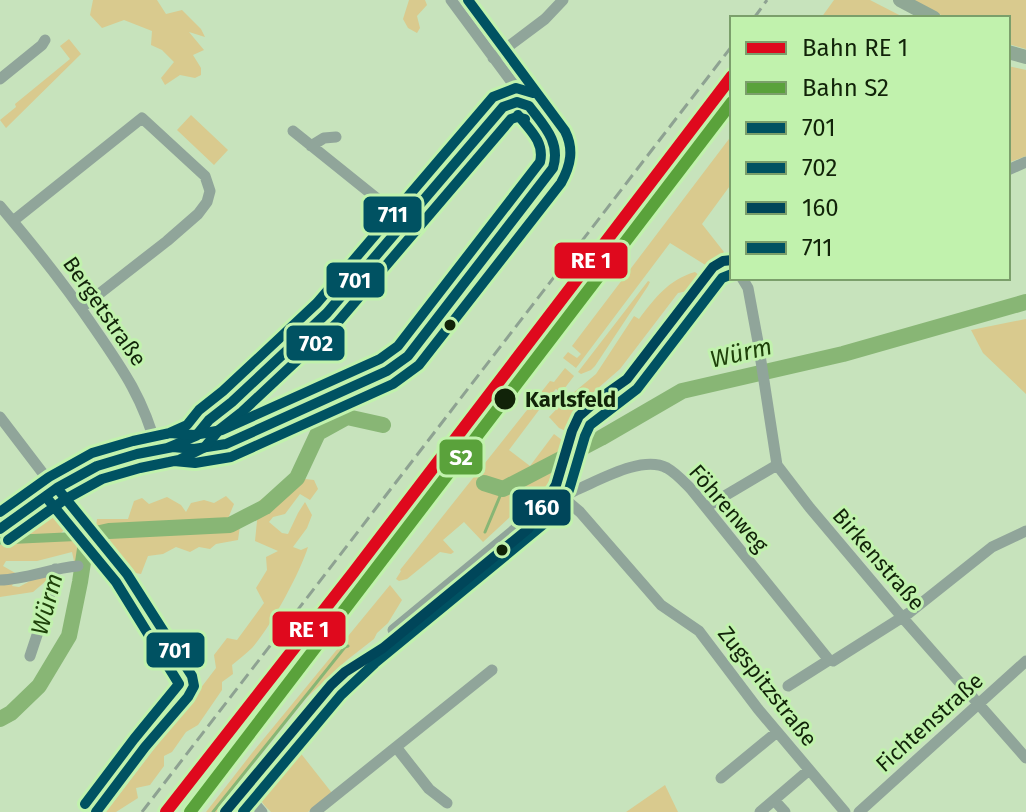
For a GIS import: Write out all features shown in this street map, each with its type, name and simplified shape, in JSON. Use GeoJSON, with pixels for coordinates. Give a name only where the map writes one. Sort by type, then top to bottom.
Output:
{"type":"FeatureCollection","features":[{"type":"Feature","properties":{"kind":"main road"},"geometry":{"type":"LineString","coordinates":[[900,0],[930,16]]}},
{"type":"Feature","properties":{"kind":"street"},"geometry":{"type":"LineString","coordinates":[[173,447],[194,449],[226,444],[387,371],[408,356],[553,168],[557,157],[556,144],[451,0]]}},
{"type":"Feature","properties":{"kind":"street"},"geometry":{"type":"LineString","coordinates":[[493,58],[545,19],[563,0]]}},
{"type":"Feature","properties":{"kind":"street"},"geometry":{"type":"LineString","coordinates":[[0,79],[45,40]]}},
{"type":"Feature","properties":{"kind":"street"},"geometry":{"type":"LineString","coordinates":[[4,526],[57,488],[108,462],[173,447],[196,436],[209,420],[327,313],[503,107],[506,86],[493,58]]}},
{"type":"Feature","properties":{"kind":"street"},"geometry":{"type":"LineString","coordinates":[[503,107],[517,102],[529,106]]}},
{"type":"Feature","properties":{"kind":"street"},"geometry":{"type":"LineString","coordinates":[[13,221],[142,118],[205,176],[210,191],[207,202],[198,214],[81,308]]}},
{"type":"Feature","properties":{"kind":"street"},"geometry":{"type":"LineString","coordinates":[[293,131],[405,221]]}},
{"type":"Feature","properties":{"kind":"street"},"geometry":{"type":"LineString","coordinates":[[311,146],[324,138],[336,137]]}},
{"type":"Feature","properties":{"kind":"street","name":"Bergetstraße"},"geometry":{"type":"LineString","coordinates":[[0,206],[52,269],[125,374],[151,425],[157,450]]}},
{"type":"Feature","properties":{"kind":"street"},"geometry":{"type":"LineString","coordinates":[[225,812],[315,702],[345,672],[383,648],[525,532],[552,491],[574,426],[583,412],[627,379],[713,267],[730,260]]}},
{"type":"Feature","properties":{"kind":"street","name":"Birkenstraße"},"geometry":{"type":"LineString","coordinates":[[748,281],[777,465],[902,617],[1026,758]]}},
{"type":"Feature","properties":{"kind":"street"},"geometry":{"type":"LineString","coordinates":[[0,417],[127,574],[192,676],[194,686],[188,697],[96,812]]}},
{"type":"Feature","properties":{"kind":"street","name":"Föhrenweg"},"geometry":{"type":"LineString","coordinates":[[566,499],[576,490],[638,465],[653,464],[666,468],[706,507],[829,660]]}},
{"type":"Feature","properties":{"kind":"street"},"geometry":{"type":"LineString","coordinates":[[706,507],[777,465]]}},
{"type":"Feature","properties":{"kind":"street","name":"Zugspitzstraße"},"geometry":{"type":"LineString","coordinates":[[552,491],[580,512],[661,605],[699,631],[777,732],[845,812]]}},
{"type":"Feature","properties":{"kind":"street"},"geometry":{"type":"LineString","coordinates":[[788,686],[902,617],[992,547],[1026,531]]}},
{"type":"Feature","properties":{"kind":"street"},"geometry":{"type":"LineString","coordinates":[[0,580],[78,566]]}},
{"type":"Feature","properties":{"kind":"street"},"geometry":{"type":"LineString","coordinates":[[30,656],[55,569]]}},
{"type":"Feature","properties":{"kind":"street","name":"Fichtenstraße"},"geometry":{"type":"LineString","coordinates":[[859,812],[1026,661]]}},
{"type":"Feature","properties":{"kind":"street"},"geometry":{"type":"LineString","coordinates":[[315,812],[492,670]]}},
{"type":"Feature","properties":{"kind":"street"},"geometry":{"type":"LineString","coordinates":[[721,778],[777,732]]}},
{"type":"Feature","properties":{"kind":"street"},"geometry":{"type":"LineString","coordinates":[[396,747],[429,789],[447,803]]}},
{"type":"Feature","properties":{"kind":"street"},"geometry":{"type":"LineString","coordinates":[[760,812],[809,770]]}},
{"type":"Feature","properties":{"kind":"street"},"geometry":{"type":"LineString","coordinates":[[243,790],[262,812]]}},
{"type":"Feature","properties":{"kind":"street"},"geometry":{"type":"LineString","coordinates":[[774,800],[785,812]]}},
{"type":"Feature","properties":{"kind":"shaded area"},"geometry":{"type":"Polygon","coordinates":[[[93,0],[157,0],[166,14],[182,10],[205,37],[189,32],[204,50],[193,55],[201,68],[201,75],[195,78],[180,75],[165,85],[161,78],[174,62],[162,50],[151,45],[152,31],[124,20],[102,28],[90,15],[93,0]]]}},
{"type":"Feature","properties":{"kind":"shaded area"},"geometry":{"type":"Polygon","coordinates":[[[409,0],[425,0],[427,5],[417,16],[420,28],[417,33],[408,28],[403,19],[409,0]]]}},
{"type":"Feature","properties":{"kind":"shaded area"},"geometry":{"type":"Polygon","coordinates":[[[834,0],[870,0],[901,16],[822,16],[834,0]]]}},
{"type":"Feature","properties":{"kind":"shaded area"},"geometry":{"type":"Polygon","coordinates":[[[912,0],[1026,0],[1026,49],[1010,45],[1010,16],[943,16],[912,0]]]}},
{"type":"Feature","properties":{"kind":"shaded area"},"geometry":{"type":"Polygon","coordinates":[[[69,39],[81,54],[6,128],[0,120],[70,59],[60,46],[69,39]]]}},
{"type":"Feature","properties":{"kind":"shaded area"},"geometry":{"type":"Polygon","coordinates":[[[1010,66],[1026,70],[1026,156],[1010,162],[1010,66]]]}},
{"type":"Feature","properties":{"kind":"shaded area"},"geometry":{"type":"Polygon","coordinates":[[[191,115],[228,150],[214,165],[177,130],[191,115]]]}},
{"type":"Feature","properties":{"kind":"shaded area"},"geometry":{"type":"Polygon","coordinates":[[[730,138],[730,186],[702,224],[724,252],[707,266],[670,243],[576,368],[563,358],[568,352],[577,358],[581,354],[572,346],[730,138]]]}},
{"type":"Feature","properties":{"kind":"shaded area"},"geometry":{"type":"Polygon","coordinates":[[[695,272],[700,276],[692,290],[678,293],[620,369],[577,409],[566,431],[559,428],[549,417],[596,374],[634,316],[639,319],[670,285],[695,272]]]}},
{"type":"Feature","properties":{"kind":"shaded area"},"geometry":{"type":"Polygon","coordinates":[[[648,281],[648,286],[595,366],[581,374],[578,372],[648,281]]]}},
{"type":"Feature","properties":{"kind":"shaded area"},"geometry":{"type":"Polygon","coordinates":[[[1026,319],[1026,394],[983,353],[971,330],[1026,319]]]}},
{"type":"Feature","properties":{"kind":"shaded area"},"geometry":{"type":"Polygon","coordinates":[[[565,368],[574,376],[561,393],[556,389],[551,394],[509,450],[530,466],[554,434],[562,440],[542,495],[513,519],[510,517],[483,542],[464,522],[443,540],[454,552],[440,552],[407,579],[396,579],[550,381],[554,382],[565,368]]]}},
{"type":"Feature","properties":{"kind":"shaded area"},"geometry":{"type":"Polygon","coordinates":[[[305,479],[314,480],[318,489],[310,500],[300,494],[285,514],[273,517],[269,522],[288,534],[305,502],[312,515],[293,547],[301,550],[308,547],[304,558],[276,614],[252,648],[232,665],[233,674],[222,682],[222,690],[198,725],[186,732],[172,752],[164,756],[164,766],[150,785],[136,788],[138,798],[116,812],[106,812],[216,668],[214,655],[227,638],[237,640],[264,603],[256,588],[267,570],[266,557],[278,551],[255,541],[259,501],[265,497],[274,506],[294,485],[305,479]]]}},
{"type":"Feature","properties":{"kind":"shaded area"},"geometry":{"type":"Polygon","coordinates":[[[226,496],[234,504],[227,521],[240,526],[238,540],[216,544],[210,549],[199,547],[190,552],[176,547],[163,554],[148,556],[141,574],[135,573],[129,564],[116,556],[108,535],[96,527],[97,519],[128,519],[134,501],[142,498],[149,504],[167,497],[186,512],[191,503],[204,500],[214,503],[226,496]]]}},
{"type":"Feature","properties":{"kind":"shaded area"},"geometry":{"type":"Polygon","coordinates":[[[39,514],[56,515],[59,523],[69,516],[76,522],[76,528],[68,526],[60,534],[71,535],[81,542],[83,551],[94,554],[90,563],[74,561],[72,552],[37,561],[6,561],[3,566],[17,574],[12,586],[19,587],[41,575],[46,577],[46,581],[33,592],[0,597],[0,545],[10,544],[9,535],[39,514]]]}},
{"type":"Feature","properties":{"kind":"shaded area"},"geometry":{"type":"Polygon","coordinates":[[[390,585],[402,600],[388,623],[305,699],[220,803],[217,812],[206,812],[252,753],[390,585]]]}},
{"type":"Feature","properties":{"kind":"shaded area"},"geometry":{"type":"Polygon","coordinates":[[[378,660],[380,662],[301,726],[347,678],[378,660]]]}},
{"type":"Feature","properties":{"kind":"shaded area"},"geometry":{"type":"Polygon","coordinates":[[[295,746],[332,793],[308,812],[271,812],[261,800],[261,790],[268,777],[295,746]]]}},
{"type":"Feature","properties":{"kind":"shaded area"},"geometry":{"type":"Polygon","coordinates":[[[665,785],[678,812],[626,812],[665,785]]]}},
{"type":"Feature","properties":{"kind":"waterway","name":"Würm"},"geometry":{"type":"LineString","coordinates":[[484,483],[503,489],[682,391],[843,354],[1026,302]]}},
{"type":"Feature","properties":{"kind":"waterway","name":"Würm"},"geometry":{"type":"LineString","coordinates":[[0,719],[11,713],[39,686],[69,636],[87,536],[109,531],[230,525],[265,507],[297,478],[318,433],[347,417],[383,425]]}},
{"type":"Feature","properties":{"kind":"waterway"},"geometry":{"type":"LineString","coordinates":[[485,532],[503,489]]}},
{"type":"Feature","properties":{"kind":"waterway"},"geometry":{"type":"LineString","coordinates":[[0,540],[87,536]]}},
{"type":"Feature","properties":{"kind":"waterway"},"geometry":{"type":"LineString","coordinates":[[213,812],[348,646]]}},
{"type":"Feature","properties":{"kind":"railway"},"geometry":{"type":"LineString","coordinates":[[755,16],[767,0]]}},
{"type":"Feature","properties":{"kind":"railway"},"geometry":{"type":"LineString","coordinates":[[142,812],[730,49]]}},
{"type":"Feature","properties":{"kind":"transit line","name":"702"},"geometry":{"type":"LineString","coordinates":[[8,540],[64,500],[102,479],[174,461],[195,463],[231,457],[393,384],[419,365],[561,183],[570,157],[570,144],[565,131],[468,0]]}},
{"type":"Feature","properties":{"kind":"transit line"},"geometry":{"type":"LineString","coordinates":[[166,812],[353,573],[730,79]]}},
{"type":"Feature","properties":{"kind":"transit line","name":"711"},"geometry":{"type":"LineString","coordinates":[[167,434],[187,425],[199,410],[317,303],[493,97],[516,88],[533,93]]}},
{"type":"Feature","properties":{"kind":"transit line","name":"701"},"geometry":{"type":"LineString","coordinates":[[167,448],[196,436],[209,420],[327,313],[503,107],[517,102],[529,106]]}},
{"type":"Feature","properties":{"kind":"transit line","name":"701"},"geometry":{"type":"LineString","coordinates":[[0,529],[57,488],[97,466],[173,447],[194,449],[226,444],[387,371],[408,356],[553,168],[553,142],[529,106]]}},
{"type":"Feature","properties":{"kind":"transit line","name":"711"},"geometry":{"type":"LineString","coordinates":[[0,512],[49,477],[92,453],[170,433],[194,435],[222,430],[380,359],[398,346],[540,162],[538,142],[518,115]]}},
{"type":"Feature","properties":{"kind":"transit line","name":"702"},"geometry":{"type":"LineString","coordinates":[[169,462],[205,447],[219,430],[337,323],[511,119],[525,119]]}},
{"type":"Feature","properties":{"kind":"transit line","name":"160"},"geometry":{"type":"LineString","coordinates":[[225,812],[331,685],[345,672],[383,648],[528,529],[556,485],[579,416],[627,379],[713,267],[730,260]]}},
{"type":"Feature","properties":{"kind":"transit line","name":"702"},"geometry":{"type":"LineString","coordinates":[[243,812],[341,695],[375,663],[550,519],[569,490],[590,425],[637,389],[722,278],[730,275]]}},
{"type":"Feature","properties":{"kind":"transit line","name":"701"},"geometry":{"type":"LineString","coordinates":[[57,488],[127,574],[192,676],[194,686],[96,812]]}},
{"type":"Feature","properties":{"kind":"transit line","name":"702"},"geometry":{"type":"LineString","coordinates":[[46,497],[116,582],[179,684],[85,804]]}},
{"type":"Feature","properties":{"kind":"rail line","name":"S2"},"geometry":{"type":"LineString","coordinates":[[190,812],[730,105]]}},
{"type":"Feature","properties":{"kind":"place","name":"Karlsfeld"},"geometry":{"type":"Point","coordinates":[505,399]}}]}
